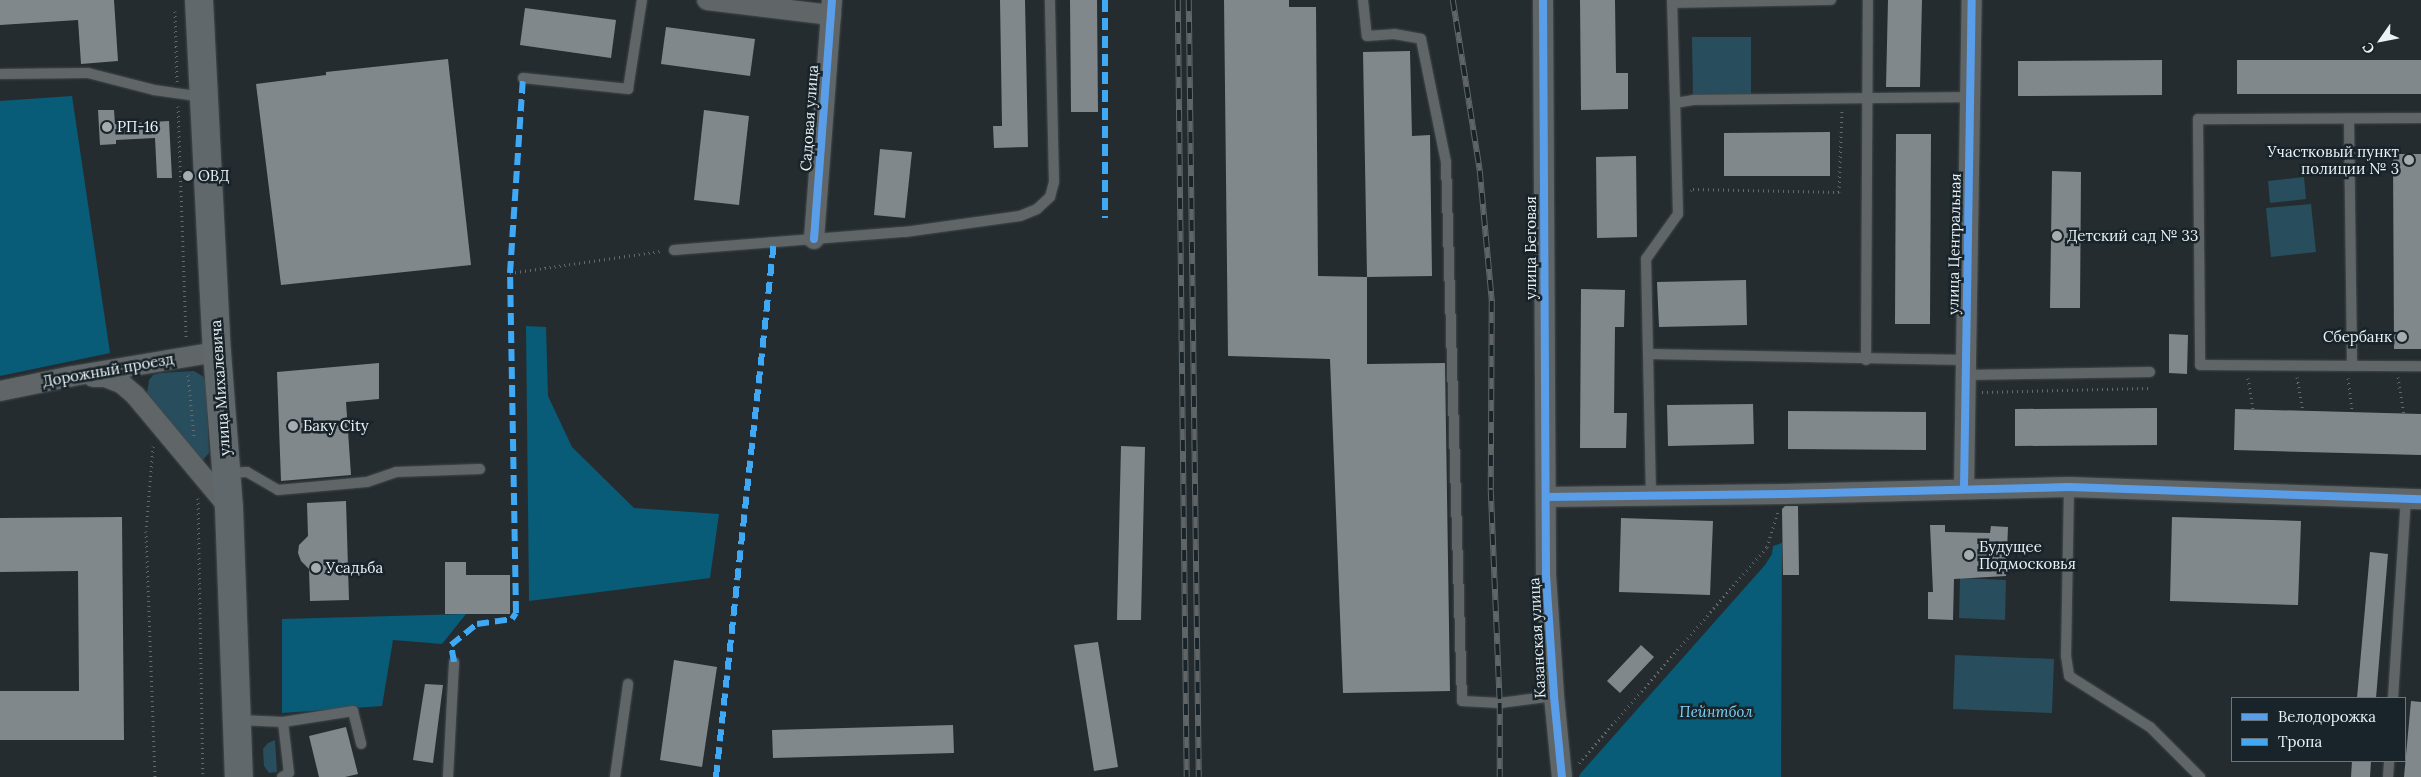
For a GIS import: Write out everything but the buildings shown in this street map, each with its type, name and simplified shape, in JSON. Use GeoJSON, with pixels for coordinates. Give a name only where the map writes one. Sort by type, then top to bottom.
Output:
{"type":"FeatureCollection","features":[{"type":"Feature","properties":{"kind":"main road","name":"улица Михалевича"},"geometry":{"type":"LineString","coordinates":[[187,5],[191,96],[217,352],[229,508],[239,777]]}},
{"type":"Feature","properties":{"kind":"street"},"geometry":{"type":"LineString","coordinates":[[708,0],[831,8]]}},
{"type":"Feature","properties":{"kind":"street","name":"улица Беговая"},"geometry":{"type":"LineString","coordinates":[[1543,0],[1547,497]]}},
{"type":"Feature","properties":{"kind":"street","name":"улица Центральная"},"geometry":{"type":"LineString","coordinates":[[1964,488],[1972,0]]}},
{"type":"Feature","properties":{"kind":"street","name":"Садовая улица"},"geometry":{"type":"LineString","coordinates":[[814,239],[831,8]]}},
{"type":"Feature","properties":{"kind":"street","name":"Дорожный проезд"},"geometry":{"type":"LineString","coordinates":[[0,391],[73,376],[217,352]]}},
{"type":"Feature","properties":{"kind":"street"},"geometry":{"type":"LineString","coordinates":[[73,376],[105,377],[121,383],[155,417],[229,508]]}},
{"type":"Feature","properties":{"kind":"street"},"geometry":{"type":"LineString","coordinates":[[1547,497],[1784,494],[1964,488],[2070,487],[2414,499]]}},
{"type":"Feature","properties":{"kind":"street","name":"Казанская улица"},"geometry":{"type":"LineString","coordinates":[[1547,497],[1546,574],[1554,696],[1568,773]]}},
{"type":"Feature","properties":{"kind":"lane"},"geometry":{"type":"LineString","coordinates":[[523,78],[628,89],[642,0]]}},
{"type":"Feature","properties":{"kind":"lane"},"geometry":{"type":"LineString","coordinates":[[674,250],[905,232],[1029,214],[1044,204],[1050,197],[1054,182],[1050,0]]}},
{"type":"Feature","properties":{"kind":"lane"},"geometry":{"type":"LineString","coordinates":[[1363,0],[1367,36],[1394,34],[1421,39],[1446,162],[1462,701],[1500,703],[1554,696]]}},
{"type":"Feature","properties":{"kind":"lane"},"geometry":{"type":"LineString","coordinates":[[1651,496],[1646,259],[1678,214],[1672,1],[1831,0]]}},
{"type":"Feature","properties":{"kind":"lane"},"geometry":{"type":"LineString","coordinates":[[1866,360],[1868,0]]}},
{"type":"Feature","properties":{"kind":"lane"},"geometry":{"type":"LineString","coordinates":[[0,74],[88,73],[154,90],[191,96]]}},
{"type":"Feature","properties":{"kind":"lane"},"geometry":{"type":"LineString","coordinates":[[1675,103],[1693,100],[1971,97]]}},
{"type":"Feature","properties":{"kind":"lane"},"geometry":{"type":"LineString","coordinates":[[2421,118],[2198,119],[2200,365],[2421,366]]}},
{"type":"Feature","properties":{"kind":"lane"},"geometry":{"type":"LineString","coordinates":[[2349,119],[2352,366]]}},
{"type":"Feature","properties":{"kind":"lane"},"geometry":{"type":"LineString","coordinates":[[1648,354],[1866,360],[1966,368],[2150,372]]}},
{"type":"Feature","properties":{"kind":"lane"},"geometry":{"type":"LineString","coordinates":[[226,473],[247,472],[278,490],[366,482],[396,472],[480,469]]}},
{"type":"Feature","properties":{"kind":"lane"},"geometry":{"type":"LineString","coordinates":[[2070,487],[2066,656],[2069,676],[2150,727],[2200,777]]}},
{"type":"Feature","properties":{"kind":"lane"},"geometry":{"type":"LineString","coordinates":[[2393,697],[2414,499]]}},
{"type":"Feature","properties":{"kind":"lane"},"geometry":{"type":"LineString","coordinates":[[448,777],[454,662]]}},
{"type":"Feature","properties":{"kind":"lane"},"geometry":{"type":"LineString","coordinates":[[615,777],[628,684]]}},
{"type":"Feature","properties":{"kind":"lane"},"geometry":{"type":"LineString","coordinates":[[238,720],[283,722],[353,711],[361,744]]}},
{"type":"Feature","properties":{"kind":"lane"},"geometry":{"type":"LineString","coordinates":[[282,777],[290,773],[283,722]]}},
{"type":"Feature","properties":{"kind":"lane"},"geometry":{"type":"LineString","coordinates":[[2388,777],[2389,762]]}},
{"type":"Feature","properties":{"kind":"path"},"geometry":{"type":"LineString","coordinates":[[186,345],[191,96],[187,5]]}},
{"type":"Feature","properties":{"kind":"path"},"geometry":{"type":"LineString","coordinates":[[1678,203],[1693,189],[1839,192],[1842,99]]}},
{"type":"Feature","properties":{"kind":"path"},"geometry":{"type":"LineString","coordinates":[[510,273],[674,250]]}},
{"type":"Feature","properties":{"kind":"path"},"geometry":{"type":"LineString","coordinates":[[187,369],[194,438]]}},
{"type":"Feature","properties":{"kind":"path"},"geometry":{"type":"LineString","coordinates":[[2248,376],[2253,410]]}},
{"type":"Feature","properties":{"kind":"path"},"geometry":{"type":"LineString","coordinates":[[2297,376],[2303,411]]}},
{"type":"Feature","properties":{"kind":"path"},"geometry":{"type":"LineString","coordinates":[[2348,376],[2352,412]]}},
{"type":"Feature","properties":{"kind":"path"},"geometry":{"type":"LineString","coordinates":[[2398,376],[2404,414]]}},
{"type":"Feature","properties":{"kind":"path"},"geometry":{"type":"LineString","coordinates":[[1978,394],[1987,392],[2149,388]]}},
{"type":"Feature","properties":{"kind":"path"},"geometry":{"type":"LineString","coordinates":[[155,417],[146,531],[155,777]]}},
{"type":"Feature","properties":{"kind":"path"},"geometry":{"type":"LineString","coordinates":[[197,492],[204,777]]}},
{"type":"Feature","properties":{"kind":"path"},"geometry":{"type":"LineString","coordinates":[[1568,773],[1767,547],[1784,494]]}},
{"type":"Feature","properties":{"kind":"shaded area"},"geometry":{"type":"Polygon","coordinates":[[[1692,37],[1751,37],[1751,100],[1693,100],[1692,37]]]}},
{"type":"Feature","properties":{"kind":"shaded area"},"geometry":{"type":"Polygon","coordinates":[[[2304,177],[2306,199],[2270,203],[2268,181],[2304,177]]]}},
{"type":"Feature","properties":{"kind":"shaded area"},"geometry":{"type":"Polygon","coordinates":[[[2311,204],[2316,252],[2271,257],[2266,208],[2311,204]]]}},
{"type":"Feature","properties":{"kind":"shaded area"},"geometry":{"type":"Polygon","coordinates":[[[194,371],[204,377],[206,384],[209,453],[202,461],[148,398],[147,393],[149,380],[153,375],[194,371]]]}},
{"type":"Feature","properties":{"kind":"shaded area"},"geometry":{"type":"Polygon","coordinates":[[[1960,578],[2006,580],[2005,620],[1959,618],[1960,578]]]}},
{"type":"Feature","properties":{"kind":"shaded area"},"geometry":{"type":"Polygon","coordinates":[[[1955,655],[2054,659],[2052,713],[1953,709],[1955,655]]]}},
{"type":"Feature","properties":{"kind":"shaded area"},"geometry":{"type":"Polygon","coordinates":[[[275,740],[277,772],[269,773],[264,766],[263,749],[268,743],[275,740]]]}},
{"type":"Feature","properties":{"kind":"green space"},"geometry":{"type":"Polygon","coordinates":[[[72,96],[110,353],[0,376],[0,101],[72,96]]]}},
{"type":"Feature","properties":{"kind":"green space"},"geometry":{"type":"Polygon","coordinates":[[[526,326],[546,327],[548,396],[572,447],[634,508],[719,514],[710,578],[529,601],[526,326]]]}},
{"type":"Feature","properties":{"kind":"green space","name":"Пейнтбол"},"geometry":{"type":"Polygon","coordinates":[[[1782,543],[1781,777],[1579,777],[1765,565],[1772,554],[1773,546],[1782,543]]]}},
{"type":"Feature","properties":{"kind":"green space"},"geometry":{"type":"Polygon","coordinates":[[[466,614],[442,644],[393,640],[382,706],[282,713],[282,619],[466,614]]]}},
{"type":"Feature","properties":{"kind":"railway"},"geometry":{"type":"LineString","coordinates":[[1178,0],[1187,777]]}},
{"type":"Feature","properties":{"kind":"railway"},"geometry":{"type":"LineString","coordinates":[[1189,0],[1199,777]]}},
{"type":"Feature","properties":{"kind":"railway"},"geometry":{"type":"LineString","coordinates":[[1453,0],[1480,171],[1492,301],[1491,490],[1500,703],[1500,777]]}},
{"type":"Feature","properties":{"kind":"marked path"},"geometry":{"type":"LineString","coordinates":[[1105,0],[1105,218]]}},
{"type":"Feature","properties":{"kind":"marked path"},"geometry":{"type":"LineString","coordinates":[[454,662],[451,645],[477,624],[512,619],[516,613],[510,273],[523,78]]}},
{"type":"Feature","properties":{"kind":"marked path"},"geometry":{"type":"LineString","coordinates":[[716,777],[774,241]]}},
{"type":"Feature","properties":{"kind":"cycle path"},"geometry":{"type":"LineString","coordinates":[[814,239],[832,0]]}},
{"type":"Feature","properties":{"kind":"cycle path"},"geometry":{"type":"LineString","coordinates":[[1543,0],[1546,575],[1554,696],[1562,777]]}},
{"type":"Feature","properties":{"kind":"cycle path"},"geometry":{"type":"LineString","coordinates":[[1964,488],[1972,0]]}},
{"type":"Feature","properties":{"kind":"cycle path"},"geometry":{"type":"LineString","coordinates":[[1547,497],[1784,494],[2069,487],[2421,499]]}},
{"type":"Feature","properties":{"kind":"place","name":"РП-16"},"geometry":{"type":"Point","coordinates":[107,127]}},
{"type":"Feature","properties":{"kind":"place","name":"Участковый пункт полиции № 3"},"geometry":{"type":"Point","coordinates":[2409,160]}},
{"type":"Feature","properties":{"kind":"place","name":"ОВД"},"geometry":{"type":"Point","coordinates":[188,176]}},
{"type":"Feature","properties":{"kind":"place","name":"Детский сад № 33"},"geometry":{"type":"Point","coordinates":[2057,236]}},
{"type":"Feature","properties":{"kind":"place","name":"Сбербанк"},"geometry":{"type":"Point","coordinates":[2402,337]}},
{"type":"Feature","properties":{"kind":"place","name":"Баку City"},"geometry":{"type":"Point","coordinates":[293,426]}},
{"type":"Feature","properties":{"kind":"place","name":"Будущее Подмосковья"},"geometry":{"type":"Point","coordinates":[1969,555]}},
{"type":"Feature","properties":{"kind":"place","name":"Усадьба"},"geometry":{"type":"Point","coordinates":[316,568]}}]}
